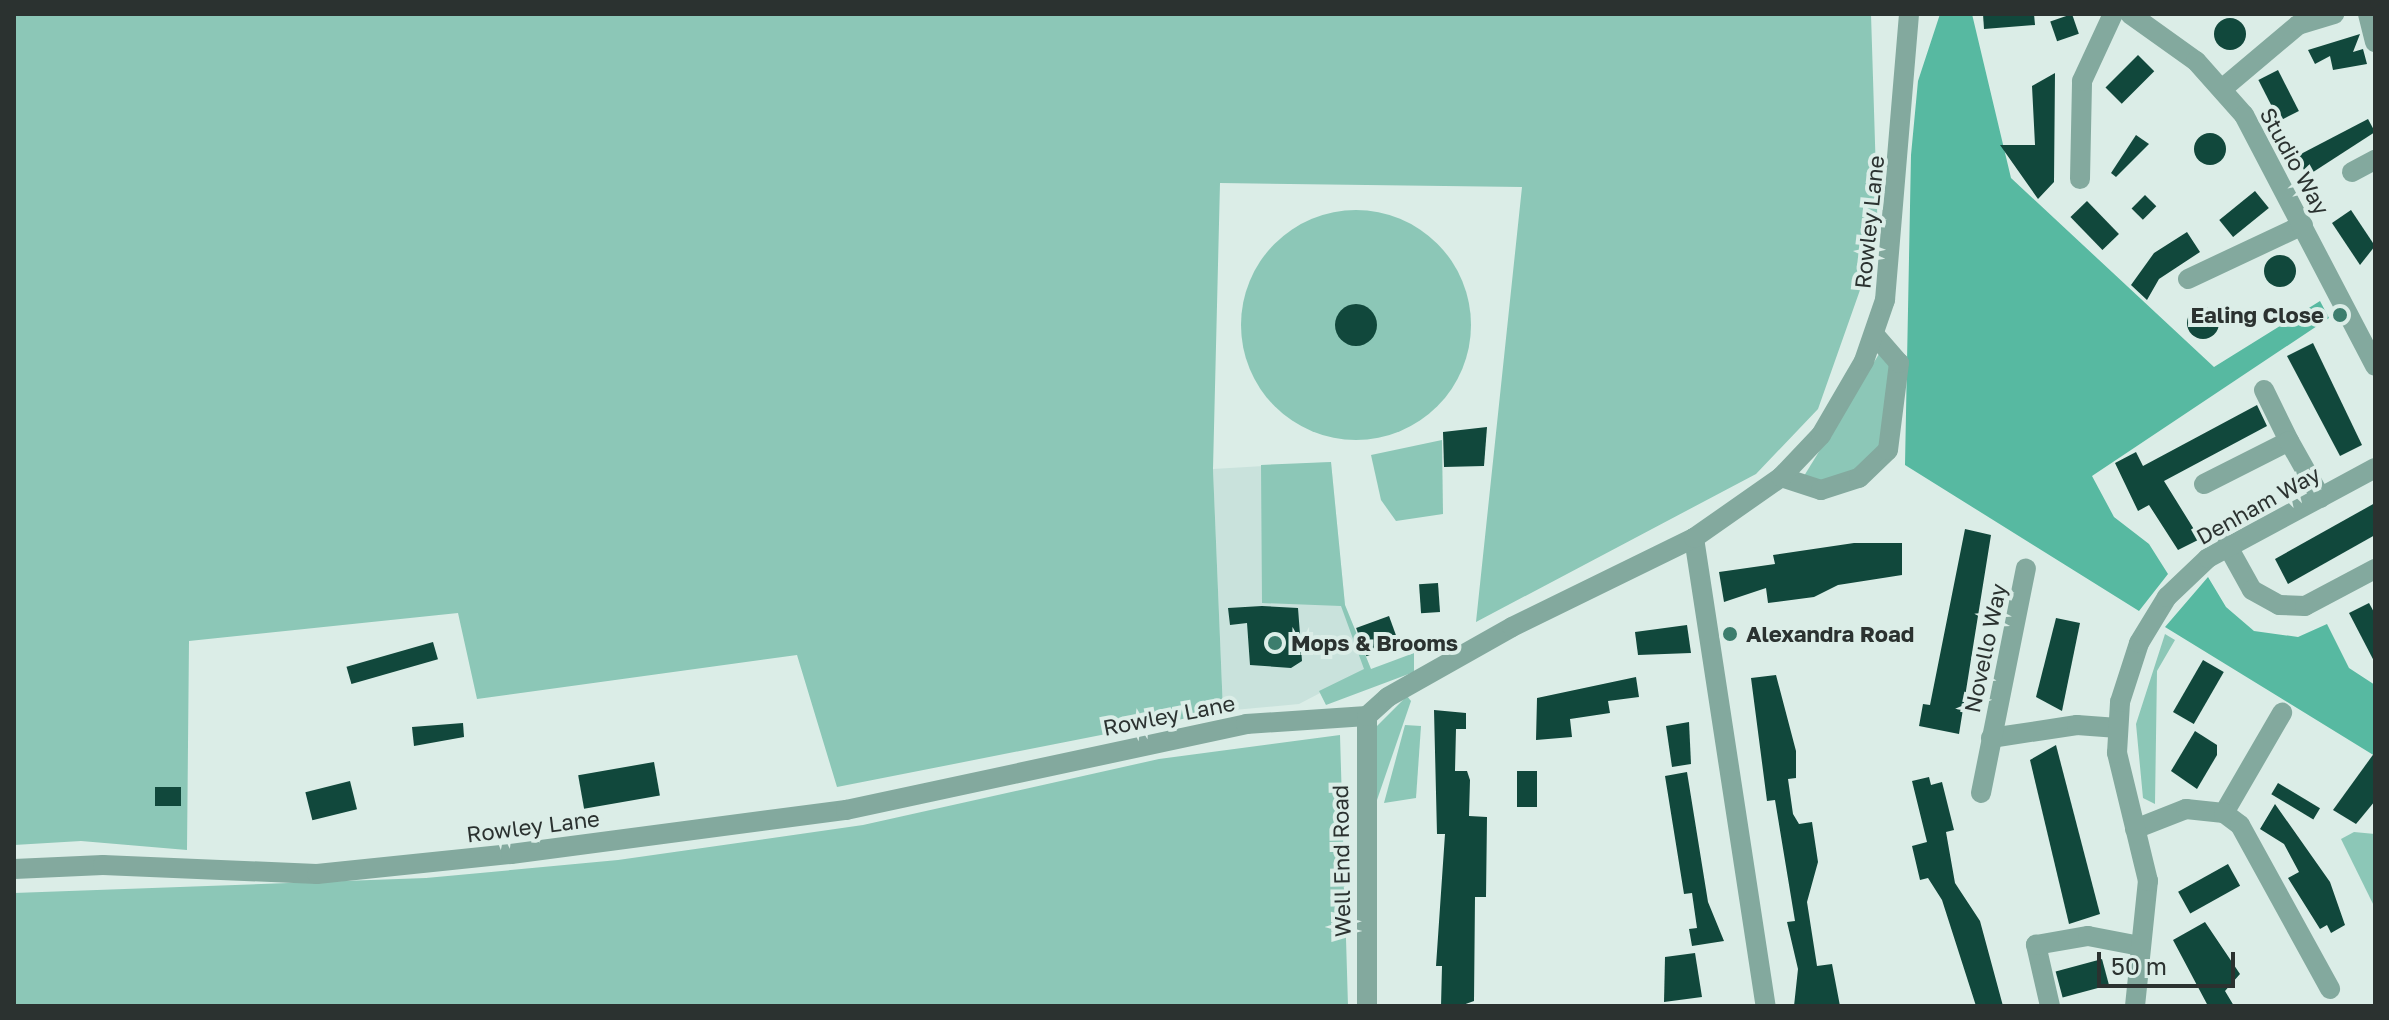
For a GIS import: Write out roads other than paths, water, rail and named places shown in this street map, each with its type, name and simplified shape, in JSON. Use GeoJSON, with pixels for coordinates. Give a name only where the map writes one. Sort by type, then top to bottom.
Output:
{"type":"FeatureCollection","features":[{"type":"Feature","properties":{"kind":"street","name":"Rowley Lane"},"geometry":{"type":"LineString","coordinates":[[14,869],[103,865],[317,874],[511,854],[846,810],[1246,724],[1367,716],[1388,697],[1512,627],[1694,538],[1781,477],[1845,400],[1874,334],[1892,262],[1909,14]]}},
{"type":"Feature","properties":{"kind":"street"},"geometry":{"type":"LineString","coordinates":[[2080,179],[2082,81],[2113,14]]}},
{"type":"Feature","properties":{"kind":"street","name":"Studio Way"},"geometry":{"type":"LineString","coordinates":[[2130,14],[2222,89],[2264,148],[2375,366]]}},
{"type":"Feature","properties":{"kind":"street"},"geometry":{"type":"LineString","coordinates":[[2222,89],[2298,25],[2334,14]]}},
{"type":"Feature","properties":{"kind":"street"},"geometry":{"type":"LineString","coordinates":[[2368,14],[2375,42]]}},
{"type":"Feature","properties":{"kind":"street"},"geometry":{"type":"LineString","coordinates":[[2352,172],[2375,160]]}},
{"type":"Feature","properties":{"kind":"street"},"geometry":{"type":"LineString","coordinates":[[2188,279],[2303,225]]}},
{"type":"Feature","properties":{"kind":"street"},"geometry":{"type":"LineString","coordinates":[[1781,477],[1821,490],[1859,478],[1888,450],[1899,363],[1874,334]]}},
{"type":"Feature","properties":{"kind":"street"},"geometry":{"type":"LineString","coordinates":[[2264,390],[2321,498]]}},
{"type":"Feature","properties":{"kind":"street"},"geometry":{"type":"LineString","coordinates":[[2204,484],[2289,441]]}},
{"type":"Feature","properties":{"kind":"street","name":"Denham Way"},"geometry":{"type":"LineString","coordinates":[[2135,1006],[2148,881],[2120,779],[2118,728],[2126,677],[2151,621],[2188,575],[2227,545],[2375,468]]}},
{"type":"Feature","properties":{"kind":"street"},"geometry":{"type":"LineString","coordinates":[[1694,538],[1766,1006]]}},
{"type":"Feature","properties":{"kind":"street"},"geometry":{"type":"LineString","coordinates":[[2227,545],[2252,590],[2279,605],[2305,606],[2375,569]]}},
{"type":"Feature","properties":{"kind":"street","name":"Novello Way"},"geometry":{"type":"LineString","coordinates":[[1981,793],[2026,568]]}},
{"type":"Feature","properties":{"kind":"street"},"geometry":{"type":"LineString","coordinates":[[2224,813],[2282,713]]}},
{"type":"Feature","properties":{"kind":"street","name":"Well End Road"},"geometry":{"type":"LineString","coordinates":[[1367,716],[1367,1006]]}},
{"type":"Feature","properties":{"kind":"street","name":"Novello Way"},"geometry":{"type":"LineString","coordinates":[[1991,738],[2077,725],[2118,728]]}},
{"type":"Feature","properties":{"kind":"street"},"geometry":{"type":"LineString","coordinates":[[2135,829],[2186,809],[2224,813],[2249,837],[2330,989]]}},
{"type":"Feature","properties":{"kind":"street"},"geometry":{"type":"LineString","coordinates":[[2050,1006],[2036,945],[2088,936],[2140,946]]}},
{"type":"Feature","properties":{"kind":"place","name":"Ealing Close"},"geometry":{"type":"Point","coordinates":[2340,315]}},
{"type":"Feature","properties":{"kind":"place","name":"Alexandra Road"},"geometry":{"type":"Point","coordinates":[1730,634]}},
{"type":"Feature","properties":{"kind":"place","name":"Mops & Brooms"},"geometry":{"type":"Point","coordinates":[1275,643]}}]}
